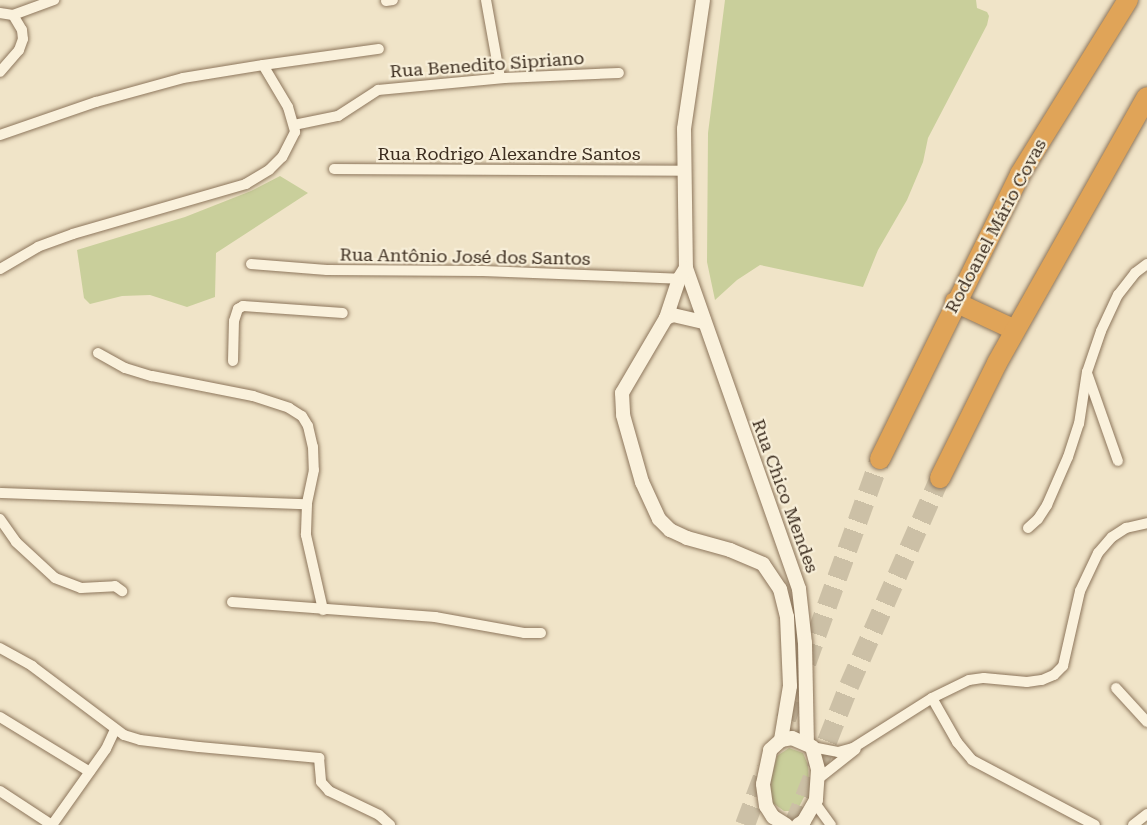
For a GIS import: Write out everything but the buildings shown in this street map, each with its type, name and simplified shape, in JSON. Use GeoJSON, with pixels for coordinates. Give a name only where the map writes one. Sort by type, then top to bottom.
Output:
{"type":"FeatureCollection","features":[{"type":"Feature","properties":{"kind":"highway","name":"Rodoanel Mário Covas"},"geometry":{"type":"LineString","coordinates":[[880,459],[955,302],[1020,174],[1128,0]]}},
{"type":"Feature","properties":{"kind":"highway"},"geometry":{"type":"LineString","coordinates":[[940,478],[1015,330],[1147,97]]}},
{"type":"Feature","properties":{"kind":"highway"},"geometry":{"type":"LineString","coordinates":[[955,302],[1015,330]]}},
{"type":"Feature","properties":{"kind":"street"},"geometry":{"type":"LineString","coordinates":[[0,14],[13,15],[54,0]]}},
{"type":"Feature","properties":{"kind":"street"},"geometry":{"type":"LineString","coordinates":[[486,0],[500,78]]}},
{"type":"Feature","properties":{"kind":"street","name":"Rua Chico Mendes"},"geometry":{"type":"LineString","coordinates":[[704,0],[684,129],[682,274],[666,318],[622,393],[623,415],[642,482],[659,519],[670,530],[687,538],[730,550],[763,564],[780,589],[787,617],[790,686],[781,740]]}},
{"type":"Feature","properties":{"kind":"street"},"geometry":{"type":"LineString","coordinates":[[0,72],[19,50],[23,39],[22,30],[13,15]]}},
{"type":"Feature","properties":{"kind":"street"},"geometry":{"type":"LineString","coordinates":[[0,135],[85,105],[183,78],[379,49]]}},
{"type":"Feature","properties":{"kind":"street"},"geometry":{"type":"LineString","coordinates":[[0,269],[38,247],[73,234],[246,184],[269,170],[290,146],[294,125],[288,108],[263,65]]}},
{"type":"Feature","properties":{"kind":"street","name":"Rua Benedito Sipriano"},"geometry":{"type":"LineString","coordinates":[[294,125],[338,116],[378,90],[500,78],[619,73]]}},
{"type":"Feature","properties":{"kind":"street","name":"Rua Rodrigo Alexandre Santos"},"geometry":{"type":"LineString","coordinates":[[334,169],[684,171]]}},
{"type":"Feature","properties":{"kind":"street","name":"Rua Antônio José dos Santos"},"geometry":{"type":"LineString","coordinates":[[251,264],[327,270],[682,274]]}},
{"type":"Feature","properties":{"kind":"street"},"geometry":{"type":"LineString","coordinates":[[1028,528],[1047,506],[1068,457],[1079,424],[1087,372],[1101,331],[1119,295],[1135,273],[1147,264]]}},
{"type":"Feature","properties":{"kind":"street","name":"Rua Chico Mendes"},"geometry":{"type":"LineString","coordinates":[[682,274],[694,285],[704,322],[799,589],[805,643],[810,745],[818,779],[815,803]]}},
{"type":"Feature","properties":{"kind":"street"},"geometry":{"type":"LineString","coordinates":[[233,361],[234,321],[238,309],[243,306],[344,314]]}},
{"type":"Feature","properties":{"kind":"street"},"geometry":{"type":"LineString","coordinates":[[666,318],[674,315],[704,322]]}},
{"type":"Feature","properties":{"kind":"street"},"geometry":{"type":"LineString","coordinates":[[98,353],[125,368],[152,376],[253,396],[289,408],[302,416],[308,426],[313,447],[314,470],[307,504],[306,535],[323,610]]}},
{"type":"Feature","properties":{"kind":"street"},"geometry":{"type":"LineString","coordinates":[[1087,372],[1118,461]]}},
{"type":"Feature","properties":{"kind":"street"},"geometry":{"type":"LineString","coordinates":[[0,493],[307,504]]}},
{"type":"Feature","properties":{"kind":"street"},"geometry":{"type":"LineString","coordinates":[[0,519],[16,542],[55,579],[81,588],[115,586],[122,591]]}},
{"type":"Feature","properties":{"kind":"street"},"geometry":{"type":"LineString","coordinates":[[818,779],[866,741],[932,698],[969,680],[984,678],[1027,682],[1042,680],[1054,675],[1063,666],[1080,591],[1098,553],[1112,537],[1126,528],[1147,523]]}},
{"type":"Feature","properties":{"kind":"street"},"geometry":{"type":"LineString","coordinates":[[232,602],[435,617],[524,633],[541,633]]}},
{"type":"Feature","properties":{"kind":"street"},"geometry":{"type":"LineString","coordinates":[[0,648],[32,666],[115,730],[140,740],[319,758],[321,782],[329,791],[379,815],[390,825]]}},
{"type":"Feature","properties":{"kind":"street"},"geometry":{"type":"LineString","coordinates":[[1116,688],[1147,722]]}},
{"type":"Feature","properties":{"kind":"street"},"geometry":{"type":"LineString","coordinates":[[932,698],[957,742],[972,760],[1095,825]]}},
{"type":"Feature","properties":{"kind":"street"},"geometry":{"type":"LineString","coordinates":[[0,717],[90,772]]}},
{"type":"Feature","properties":{"kind":"street"},"geometry":{"type":"LineString","coordinates":[[0,792],[52,825],[106,749],[115,730]]}},
{"type":"Feature","properties":{"kind":"street"},"geometry":{"type":"LineString","coordinates":[[782,824],[766,806],[763,784],[770,750],[781,740],[792,738],[838,752],[866,741]]}},
{"type":"Feature","properties":{"kind":"street"},"geometry":{"type":"LineString","coordinates":[[798,825],[804,822],[815,803],[831,825]]}},
{"type":"Feature","properties":{"kind":"street"},"geometry":{"type":"LineString","coordinates":[[1133,825],[1147,814]]}},
{"type":"Feature","properties":{"kind":"green space"},"geometry":{"type":"Polygon","coordinates":[[[725,0],[976,0],[977,8],[987,12],[989,16],[987,25],[928,138],[923,162],[907,200],[878,250],[863,287],[760,265],[737,280],[715,300],[707,262],[708,133],[725,0]]]}},
{"type":"Feature","properties":{"kind":"green space"},"geometry":{"type":"Polygon","coordinates":[[[280,176],[308,193],[216,253],[215,297],[187,307],[150,295],[122,296],[90,304],[84,298],[77,250],[185,217],[251,191],[280,176]]]}},
{"type":"Feature","properties":{"kind":"green space"},"geometry":{"type":"Polygon","coordinates":[[[789,748],[803,753],[808,765],[809,787],[799,807],[794,811],[784,811],[773,803],[770,784],[777,756],[789,748]]]}},
{"type":"Feature","properties":{"kind":"tunnel"},"geometry":{"type":"LineString","coordinates":[[786,719],[880,459]]}},
{"type":"Feature","properties":{"kind":"tunnel"},"geometry":{"type":"LineString","coordinates":[[794,825],[849,686],[940,478]]}},
{"type":"Feature","properties":{"kind":"tunnel"},"geometry":{"type":"LineString","coordinates":[[745,825],[766,769]]}}]}
